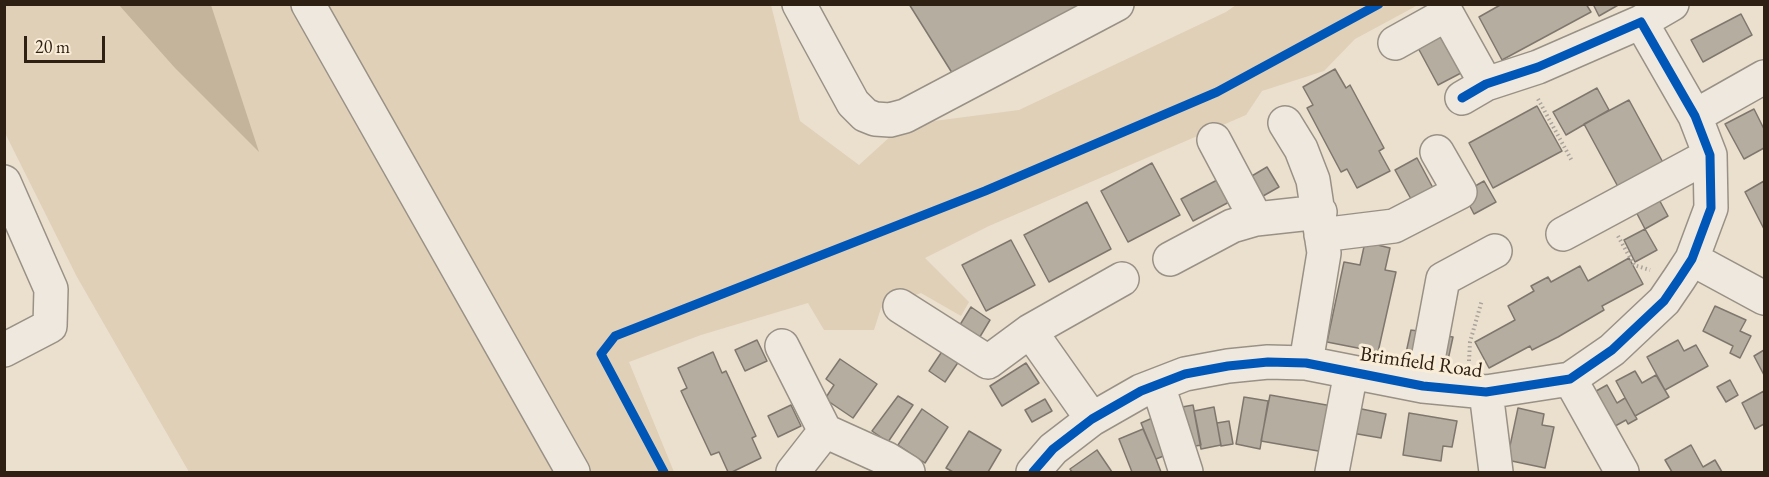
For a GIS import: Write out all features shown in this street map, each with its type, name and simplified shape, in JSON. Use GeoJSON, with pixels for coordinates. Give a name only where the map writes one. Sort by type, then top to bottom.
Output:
{"type":"FeatureCollection","features":[{"type":"Feature","properties":{"kind":"street"},"geometry":{"type":"LineString","coordinates":[[308,4],[573,472]]}},
{"type":"Feature","properties":{"kind":"street"},"geometry":{"type":"LineString","coordinates":[[799,4],[853,103],[865,115],[875,120],[890,120],[905,116],[1117,4]]}},
{"type":"Feature","properties":{"kind":"street"},"geometry":{"type":"LineString","coordinates":[[1395,43],[1447,14],[1474,91],[1641,22],[1672,4]]}},
{"type":"Feature","properties":{"kind":"street","name":"Brimfield Road"},"geometry":{"type":"LineString","coordinates":[[1033,472],[1053,449],[1092,419],[1158,385],[1185,374],[1268,362],[1306,363],[1424,386],[1477,391],[1570,379],[1612,350],[1664,301],[1686,269],[1711,208],[1710,154],[1695,116],[1641,22]]}},
{"type":"Feature","properties":{"kind":"street"},"geometry":{"type":"LineString","coordinates":[[1695,116],[1764,77]]}},
{"type":"Feature","properties":{"kind":"street"},"geometry":{"type":"LineString","coordinates":[[1285,123],[1301,149],[1313,180],[1324,253],[1306,363]]}},
{"type":"Feature","properties":{"kind":"street"},"geometry":{"type":"LineString","coordinates":[[1214,140],[1256,219]]}},
{"type":"Feature","properties":{"kind":"street"},"geometry":{"type":"LineString","coordinates":[[1170,259],[1232,226],[1256,219],[1394,226],[1460,192],[1437,152]]}},
{"type":"Feature","properties":{"kind":"street"},"geometry":{"type":"LineString","coordinates":[[1563,234],[1710,154]]}},
{"type":"Feature","properties":{"kind":"street"},"geometry":{"type":"LineString","coordinates":[[4,182],[51,289],[50,326],[4,350]]}},
{"type":"Feature","properties":{"kind":"street"},"geometry":{"type":"LineString","coordinates":[[4,241],[51,289]]}},
{"type":"Feature","properties":{"kind":"street"},"geometry":{"type":"LineString","coordinates":[[1424,386],[1443,279],[1495,251]]}},
{"type":"Feature","properties":{"kind":"street"},"geometry":{"type":"LineString","coordinates":[[1686,269],[1764,298]]}},
{"type":"Feature","properties":{"kind":"street"},"geometry":{"type":"LineString","coordinates":[[900,306],[988,362],[1030,331],[1122,279]]}},
{"type":"Feature","properties":{"kind":"street"},"geometry":{"type":"LineString","coordinates":[[1030,331],[1092,419]]}},
{"type":"Feature","properties":{"kind":"street"},"geometry":{"type":"LineString","coordinates":[[782,346],[825,431],[887,459],[908,472]]}},
{"type":"Feature","properties":{"kind":"street"},"geometry":{"type":"LineString","coordinates":[[1332,472],[1351,372]]}},
{"type":"Feature","properties":{"kind":"street"},"geometry":{"type":"LineString","coordinates":[[1570,379],[1622,472]]}},
{"type":"Feature","properties":{"kind":"street"},"geometry":{"type":"LineString","coordinates":[[1158,385],[1186,472]]}},
{"type":"Feature","properties":{"kind":"street"},"geometry":{"type":"LineString","coordinates":[[1477,391],[1496,472]]}},
{"type":"Feature","properties":{"kind":"street"},"geometry":{"type":"LineString","coordinates":[[793,472],[825,431]]}},
{"type":"Feature","properties":{"kind":"path"},"geometry":{"type":"LineString","coordinates":[[1523,72],[1572,161]]}},
{"type":"Feature","properties":{"kind":"path"},"geometry":{"type":"LineString","coordinates":[[1614,228],[1634,265],[1686,269]]}},
{"type":"Feature","properties":{"kind":"path"},"geometry":{"type":"LineString","coordinates":[[1477,391],[1470,342],[1482,300]]}},
{"type":"Feature","properties":{"kind":"shaded area"},"geometry":{"type":"Polygon","coordinates":[[[5,5],[771,5],[800,121],[859,165],[903,125],[1019,110],[1226,12],[1236,5],[1418,5],[1355,39],[1324,71],[1262,91],[1246,115],[989,226],[925,258],[969,302],[961,316],[921,293],[881,308],[874,330],[824,330],[808,303],[701,335],[629,362],[674,472],[189,472],[77,277],[5,133],[5,5]]]}},
{"type":"Feature","properties":{"kind":"shaded area"},"geometry":{"type":"Polygon","coordinates":[[[119,5],[211,5],[259,152],[175,68],[119,5]]]}},
{"type":"Feature","properties":{"kind":"building"},"geometry":{"type":"Polygon","coordinates":[[[909,4],[1092,4],[954,76],[909,4]]]}},
{"type":"Feature","properties":{"kind":"building"},"geometry":{"type":"Polygon","coordinates":[[[1502,4],[1586,4],[1591,12],[1502,60],[1479,17],[1502,4]]]}},
{"type":"Feature","properties":{"kind":"building"},"geometry":{"type":"Polygon","coordinates":[[[1593,4],[1620,4],[1599,16],[1593,4]]]}},
{"type":"Feature","properties":{"kind":"building"},"geometry":{"type":"Polygon","coordinates":[[[1741,14],[1752,35],[1703,62],[1691,40],[1741,14]]]}},
{"type":"Feature","properties":{"kind":"building"},"geometry":{"type":"Polygon","coordinates":[[[1439,34],[1461,73],[1438,85],[1417,46],[1439,34]]]}},
{"type":"Feature","properties":{"kind":"building"},"geometry":{"type":"Polygon","coordinates":[[[1335,69],[1346,88],[1350,85],[1384,148],[1379,151],[1390,171],[1357,188],[1347,169],[1341,172],[1307,108],[1313,105],[1303,87],[1335,69]]]}},
{"type":"Feature","properties":{"kind":"building"},"geometry":{"type":"Polygon","coordinates":[[[1597,88],[1609,110],[1566,135],[1553,112],[1597,88]]]}},
{"type":"Feature","properties":{"kind":"building"},"geometry":{"type":"Polygon","coordinates":[[[1629,100],[1666,168],[1623,196],[1584,124],[1629,100]]]}},
{"type":"Feature","properties":{"kind":"building"},"geometry":{"type":"Polygon","coordinates":[[[1537,106],[1562,151],[1493,188],[1469,143],[1537,106]]]}},
{"type":"Feature","properties":{"kind":"building"},"geometry":{"type":"Polygon","coordinates":[[[1754,109],[1764,129],[1764,148],[1744,159],[1725,124],[1754,109]]]}},
{"type":"Feature","properties":{"kind":"building"},"geometry":{"type":"Polygon","coordinates":[[[1417,158],[1433,188],[1411,199],[1395,170],[1417,158]]]}},
{"type":"Feature","properties":{"kind":"building"},"geometry":{"type":"Polygon","coordinates":[[[1152,163],[1180,215],[1128,242],[1101,191],[1152,163]]]}},
{"type":"Feature","properties":{"kind":"building"},"geometry":{"type":"Polygon","coordinates":[[[1267,167],[1279,187],[1256,200],[1245,180],[1267,167]]]}},
{"type":"Feature","properties":{"kind":"building"},"geometry":{"type":"Polygon","coordinates":[[[1221,178],[1233,200],[1193,221],[1181,199],[1221,178]]]}},
{"type":"Feature","properties":{"kind":"building"},"geometry":{"type":"Polygon","coordinates":[[[1484,181],[1496,202],[1474,214],[1463,193],[1484,181]]]}},
{"type":"Feature","properties":{"kind":"building"},"geometry":{"type":"Polygon","coordinates":[[[1764,181],[1764,229],[1745,192],[1764,181]]]}},
{"type":"Feature","properties":{"kind":"building"},"geometry":{"type":"Polygon","coordinates":[[[1656,194],[1668,216],[1645,229],[1633,206],[1656,194]]]}},
{"type":"Feature","properties":{"kind":"building"},"geometry":{"type":"Polygon","coordinates":[[[1087,202],[1111,249],[1049,282],[1024,235],[1087,202]]]}},
{"type":"Feature","properties":{"kind":"building"},"geometry":{"type":"Polygon","coordinates":[[[1645,229],[1657,250],[1635,262],[1624,240],[1645,229]]]}},
{"type":"Feature","properties":{"kind":"building"},"geometry":{"type":"Polygon","coordinates":[[[1011,240],[1035,285],[986,311],[962,265],[1011,240]]]}},
{"type":"Feature","properties":{"kind":"building"},"geometry":{"type":"Polygon","coordinates":[[[1365,242],[1390,248],[1385,270],[1396,272],[1378,352],[1327,342],[1344,262],[1360,265],[1365,242]]]}},
{"type":"Feature","properties":{"kind":"building"},"geometry":{"type":"Polygon","coordinates":[[[1629,258],[1643,284],[1602,306],[1604,310],[1558,337],[1532,350],[1530,346],[1489,368],[1475,342],[1515,320],[1508,306],[1534,291],[1531,286],[1548,277],[1551,282],[1580,266],[1588,281],[1629,258]]]}},
{"type":"Feature","properties":{"kind":"building"},"geometry":{"type":"Polygon","coordinates":[[[1715,306],[1746,320],[1740,331],[1751,336],[1740,358],[1730,353],[1733,346],[1703,331],[1715,306]]]}},
{"type":"Feature","properties":{"kind":"building"},"geometry":{"type":"Polygon","coordinates":[[[971,307],[990,320],[978,340],[958,328],[971,307]]]}},
{"type":"Feature","properties":{"kind":"building"},"geometry":{"type":"Polygon","coordinates":[[[1411,330],[1425,332],[1420,356],[1406,353],[1411,330]]]}},
{"type":"Feature","properties":{"kind":"building"},"geometry":{"type":"Polygon","coordinates":[[[1438,335],[1453,337],[1448,360],[1434,357],[1438,335]]]}},
{"type":"Feature","properties":{"kind":"building"},"geometry":{"type":"Polygon","coordinates":[[[757,340],[767,361],[745,371],[735,350],[757,340]]]}},
{"type":"Feature","properties":{"kind":"building"},"geometry":{"type":"Polygon","coordinates":[[[1678,340],[1684,351],[1696,345],[1708,366],[1665,390],[1647,357],[1678,340]]]}},
{"type":"Feature","properties":{"kind":"building"},"geometry":{"type":"Polygon","coordinates":[[[943,350],[959,361],[945,382],[929,371],[943,350]]]}},
{"type":"Feature","properties":{"kind":"building"},"geometry":{"type":"Polygon","coordinates":[[[1764,350],[1764,375],[1754,356],[1764,350]]]}},
{"type":"Feature","properties":{"kind":"building"},"geometry":{"type":"Polygon","coordinates":[[[713,352],[722,373],[726,371],[756,436],[752,438],[761,458],[732,472],[728,472],[719,452],[711,455],[681,391],[687,388],[678,368],[713,352]]]}},
{"type":"Feature","properties":{"kind":"building"},"geometry":{"type":"Polygon","coordinates":[[[840,359],[877,384],[853,418],[825,399],[834,385],[826,379],[840,359]]]}},
{"type":"Feature","properties":{"kind":"building"},"geometry":{"type":"Polygon","coordinates":[[[1026,363],[1039,383],[1002,406],[990,386],[1026,363]]]}},
{"type":"Feature","properties":{"kind":"building"},"geometry":{"type":"Polygon","coordinates":[[[1635,371],[1642,383],[1656,375],[1669,397],[1635,416],[1616,381],[1635,371]]]}},
{"type":"Feature","properties":{"kind":"building"},"geometry":{"type":"Polygon","coordinates":[[[1730,380],[1738,395],[1726,402],[1717,387],[1730,380]]]}},
{"type":"Feature","properties":{"kind":"building"},"geometry":{"type":"Polygon","coordinates":[[[1607,385],[1617,403],[1625,398],[1637,419],[1628,424],[1626,420],[1608,430],[1589,395],[1607,385]]]}},
{"type":"Feature","properties":{"kind":"building"},"geometry":{"type":"Polygon","coordinates":[[[1764,391],[1764,424],[1755,429],[1742,403],[1764,391]]]}},
{"type":"Feature","properties":{"kind":"building"},"geometry":{"type":"Polygon","coordinates":[[[1270,395],[1332,406],[1324,452],[1261,441],[1270,395]]]}},
{"type":"Feature","properties":{"kind":"building"},"geometry":{"type":"Polygon","coordinates":[[[898,396],[913,405],[888,442],[872,431],[898,396]]]}},
{"type":"Feature","properties":{"kind":"building"},"geometry":{"type":"Polygon","coordinates":[[[1244,397],[1268,401],[1260,449],[1236,444],[1244,397]]]}},
{"type":"Feature","properties":{"kind":"building"},"geometry":{"type":"Polygon","coordinates":[[[1045,399],[1052,411],[1032,422],[1025,410],[1045,399]]]}},
{"type":"Feature","properties":{"kind":"building"},"geometry":{"type":"Polygon","coordinates":[[[791,405],[801,426],[778,437],[768,416],[791,405]]]}},
{"type":"Feature","properties":{"kind":"building"},"geometry":{"type":"Polygon","coordinates":[[[1193,405],[1201,445],[1185,448],[1177,408],[1193,405]]]}},
{"type":"Feature","properties":{"kind":"building"},"geometry":{"type":"Polygon","coordinates":[[[1214,407],[1221,445],[1201,449],[1194,411],[1214,407]]]}},
{"type":"Feature","properties":{"kind":"building"},"geometry":{"type":"Polygon","coordinates":[[[1352,407],[1386,414],[1381,438],[1346,432],[1352,407]]]}},
{"type":"Feature","properties":{"kind":"building"},"geometry":{"type":"Polygon","coordinates":[[[1518,408],[1544,414],[1542,425],[1554,427],[1545,468],[1507,460],[1518,408]]]}},
{"type":"Feature","properties":{"kind":"building"},"geometry":{"type":"Polygon","coordinates":[[[922,409],[948,427],[925,463],[898,445],[922,409]]]}},
{"type":"Feature","properties":{"kind":"building"},"geometry":{"type":"Polygon","coordinates":[[[1409,413],[1457,421],[1452,447],[1443,446],[1441,461],[1403,455],[1409,413]]]}},
{"type":"Feature","properties":{"kind":"building"},"geometry":{"type":"Polygon","coordinates":[[[1157,416],[1171,453],[1156,459],[1141,423],[1157,416]]]}},
{"type":"Feature","properties":{"kind":"building"},"geometry":{"type":"Polygon","coordinates":[[[1229,421],[1233,444],[1221,446],[1217,423],[1229,421]]]}},
{"type":"Feature","properties":{"kind":"building"},"geometry":{"type":"Polygon","coordinates":[[[1143,429],[1161,472],[1132,472],[1119,439],[1143,429]]]}},
{"type":"Feature","properties":{"kind":"building"},"geometry":{"type":"Polygon","coordinates":[[[969,431],[1001,450],[988,472],[953,472],[946,468],[969,431]]]}},
{"type":"Feature","properties":{"kind":"building"},"geometry":{"type":"Polygon","coordinates":[[[1691,445],[1703,467],[1715,460],[1722,472],[1672,472],[1665,460],[1691,445]]]}},
{"type":"Feature","properties":{"kind":"building"},"geometry":{"type":"Polygon","coordinates":[[[1097,450],[1112,472],[1072,472],[1070,469],[1097,450]]]}},
{"type":"Feature","properties":{"kind":"cycle path"},"geometry":{"type":"LineString","coordinates":[[664,472],[601,354],[615,336],[985,191],[1217,92],[1379,4]]}},
{"type":"Feature","properties":{"kind":"cycle path"},"geometry":{"type":"LineString","coordinates":[[1033,472],[1053,449],[1092,419],[1141,391],[1185,374],[1268,362],[1306,363],[1423,386],[1486,392],[1570,379],[1612,350],[1664,301],[1692,259],[1711,208],[1710,155],[1695,116],[1641,22],[1538,67],[1486,84],[1462,98]]}}]}
